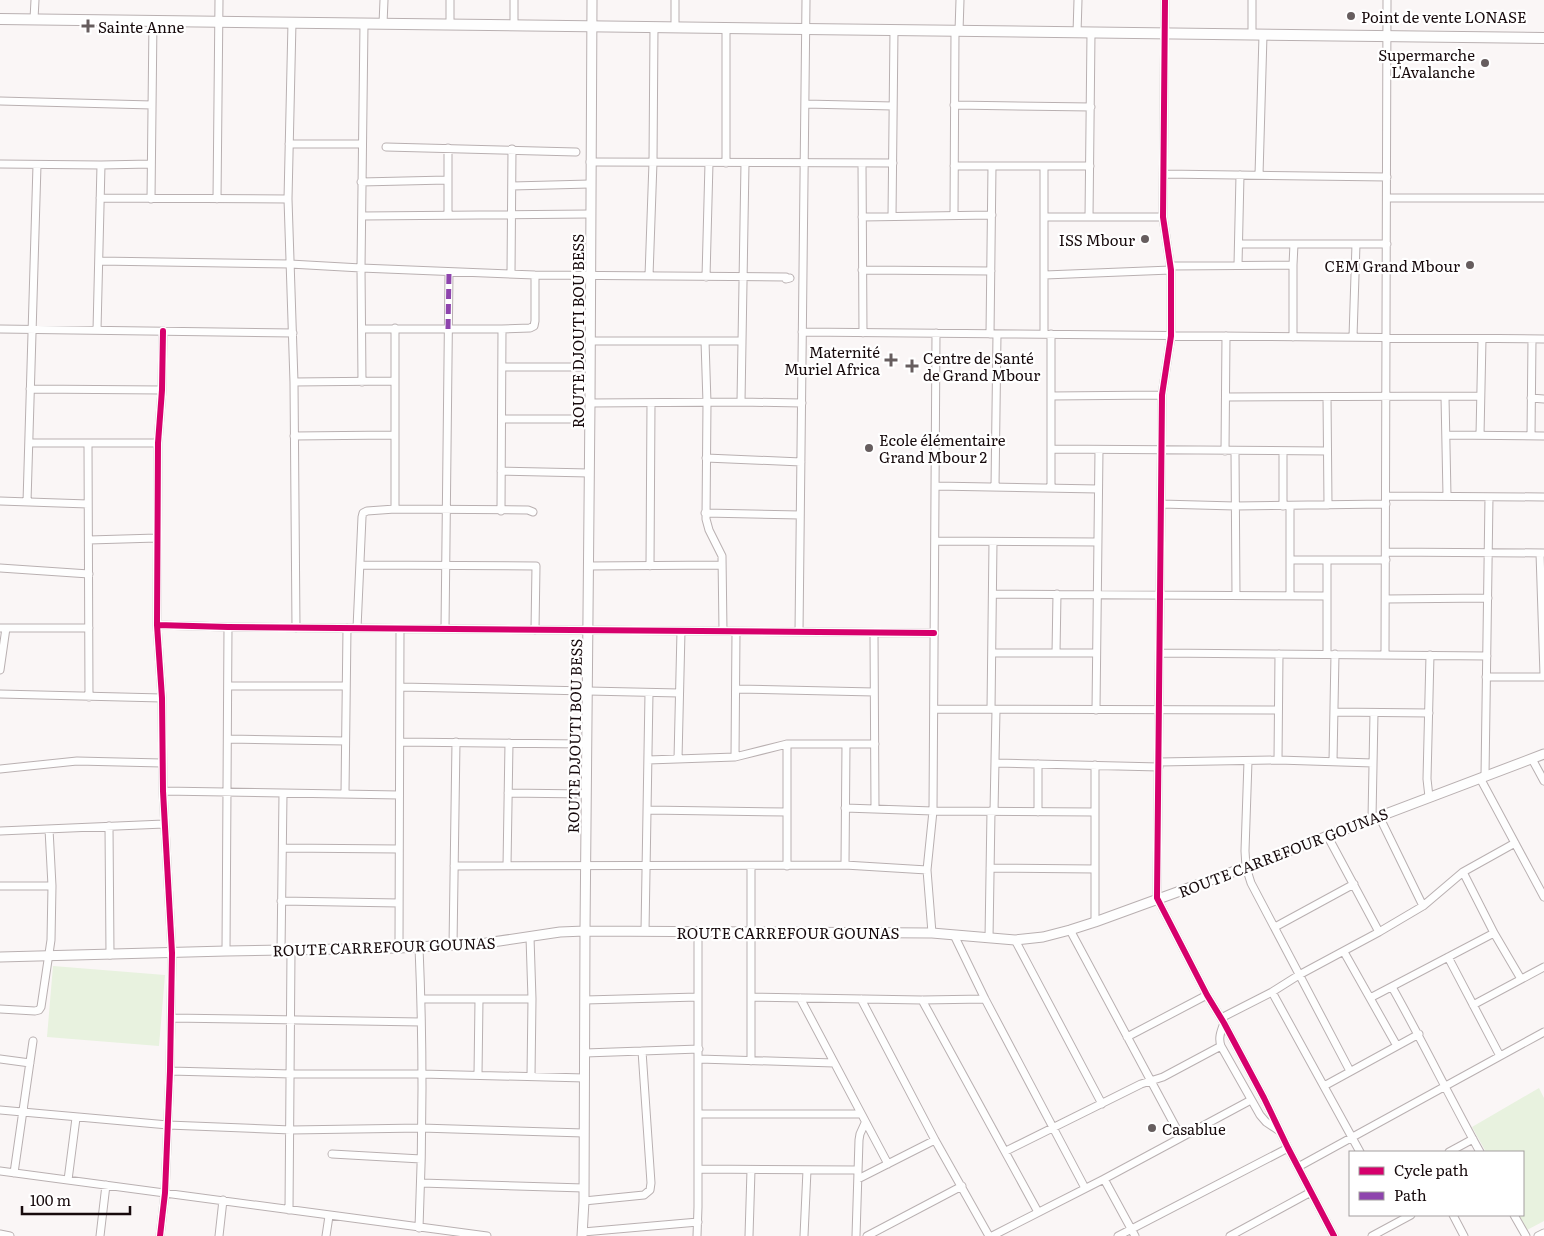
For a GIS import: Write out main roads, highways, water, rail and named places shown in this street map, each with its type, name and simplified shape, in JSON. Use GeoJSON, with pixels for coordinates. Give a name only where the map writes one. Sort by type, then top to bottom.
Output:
{"type":"FeatureCollection","features":[{"type":"Feature","properties":{"kind":"highway"},"geometry":{"type":"LineString","coordinates":[[0,18],[1544,38]]}},
{"type":"Feature","properties":{"kind":"main road","name":"ROUTE DJOUTI BOU BESS"},"geometry":{"type":"LineString","coordinates":[[583,1234],[592,0]]}},
{"type":"Feature","properties":{"kind":"main road","name":"ROUTE CARREFOUR GOUNAS"},"geometry":{"type":"LineString","coordinates":[[0,957],[453,946],[560,932],[584,931],[932,933],[1015,940],[1044,936],[1094,922],[1246,867],[1544,754]]}},
{"type":"Feature","properties":{"kind":"place","name":"Point de vente LONASE"},"geometry":{"type":"Point","coordinates":[1351,16]}},
{"type":"Feature","properties":{"kind":"place","name":"Sainte Anne"},"geometry":{"type":"Point","coordinates":[88,26]}},
{"type":"Feature","properties":{"kind":"place","name":"Supermarche L'Avalanche"},"geometry":{"type":"Point","coordinates":[1485,63]}},
{"type":"Feature","properties":{"kind":"place","name":"ISS Mbour"},"geometry":{"type":"Point","coordinates":[1145,239]}},
{"type":"Feature","properties":{"kind":"place","name":"CEM Grand Mbour"},"geometry":{"type":"Point","coordinates":[1470,265]}},
{"type":"Feature","properties":{"kind":"place","name":"Maternité Muriel Africa"},"geometry":{"type":"Point","coordinates":[891,360]}},
{"type":"Feature","properties":{"kind":"place","name":"Centre de Santé de Grand Mbour"},"geometry":{"type":"Point","coordinates":[912,366]}},
{"type":"Feature","properties":{"kind":"place","name":"Ecole élémentaire Grand Mbour 2"},"geometry":{"type":"Point","coordinates":[869,448]}},
{"type":"Feature","properties":{"kind":"place","name":"Casablue"},"geometry":{"type":"Point","coordinates":[1152,1128]}}]}
